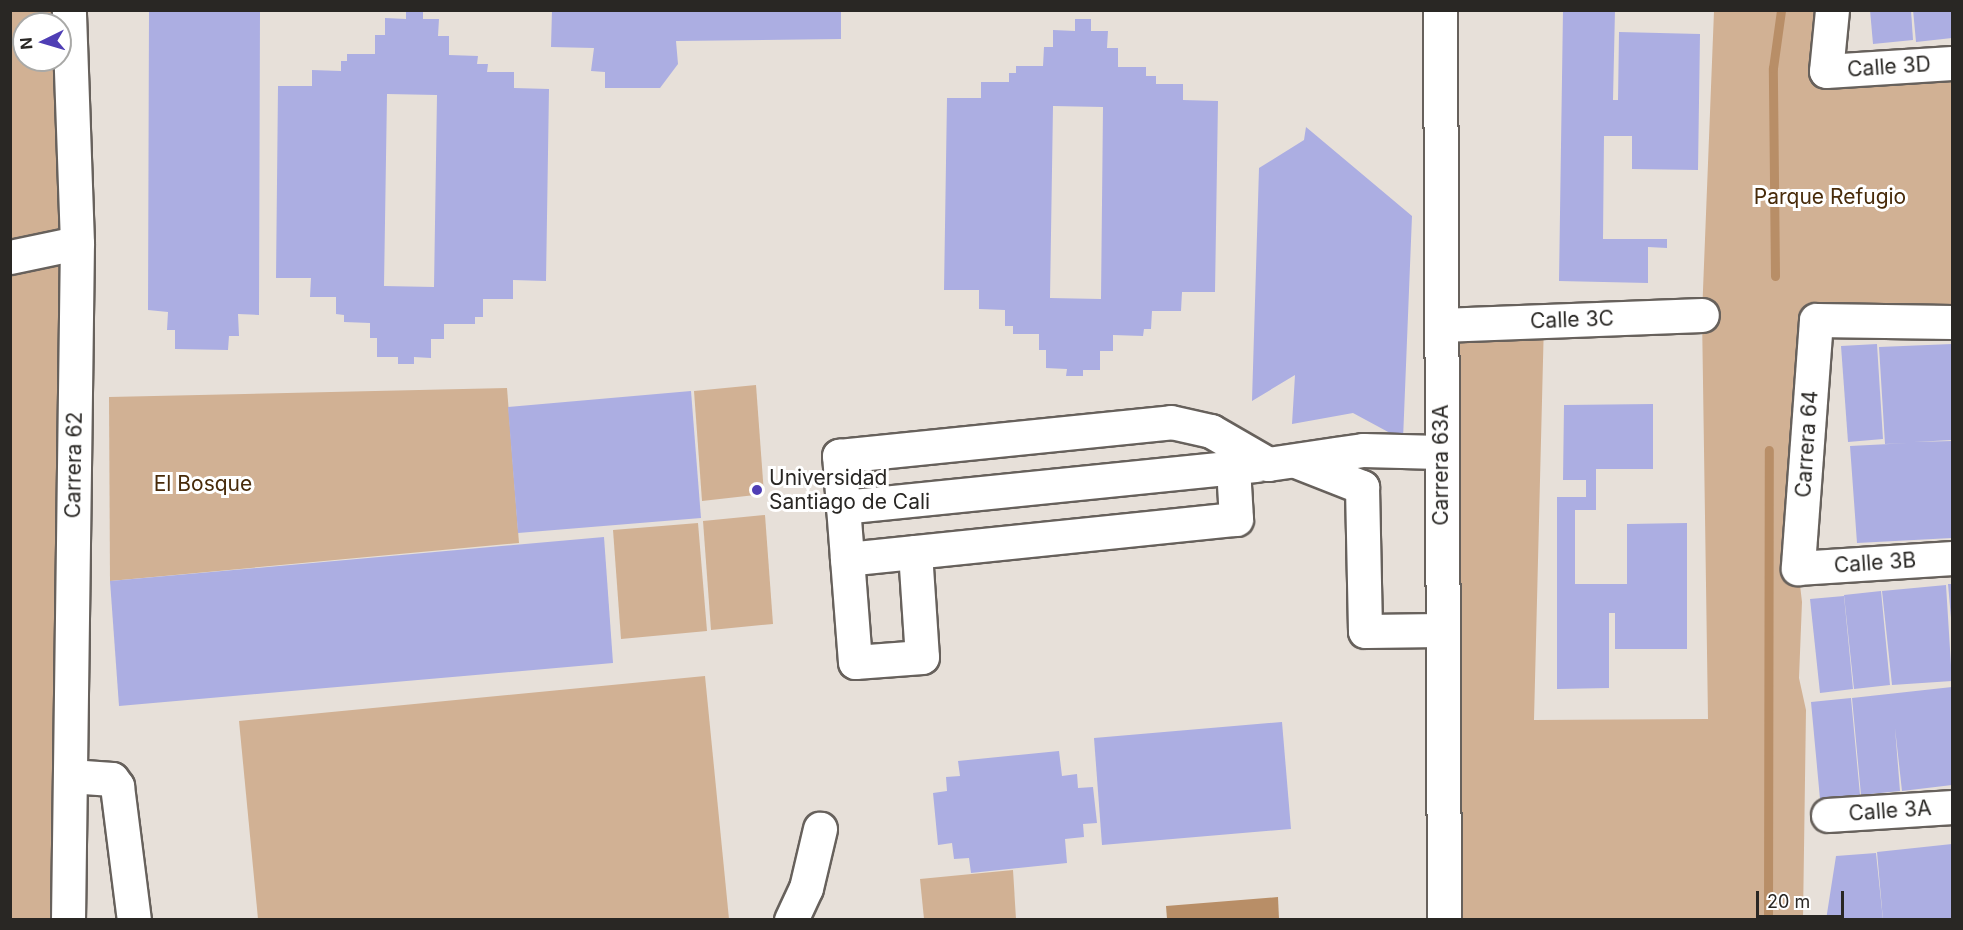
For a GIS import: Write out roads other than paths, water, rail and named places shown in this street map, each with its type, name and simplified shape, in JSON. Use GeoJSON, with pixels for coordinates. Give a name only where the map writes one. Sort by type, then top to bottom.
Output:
{"type":"FeatureCollection","features":[{"type":"Feature","properties":{"kind":"street","name":"Carrera 62"},"geometry":{"type":"LineString","coordinates":[[68,920],[77,243],[69,10]]}},
{"type":"Feature","properties":{"kind":"street","name":"Carrera 63A"},"geometry":{"type":"LineString","coordinates":[[1440,10],[1440,452],[1444,920]]}},
{"type":"Feature","properties":{"kind":"street","name":"Calle 3D"},"geometry":{"type":"LineString","coordinates":[[1832,10],[1826,71],[1953,63]]}},
{"type":"Feature","properties":{"kind":"street"},"geometry":{"type":"LineString","coordinates":[[10,257],[77,243]]}},
{"type":"Feature","properties":{"kind":"street","name":"Calle 3C"},"geometry":{"type":"LineString","coordinates":[[1441,325],[1702,315]]}},
{"type":"Feature","properties":{"kind":"street","name":"Carrera 64"},"geometry":{"type":"LineString","coordinates":[[1798,568],[1816,320],[1953,322]]}},
{"type":"Feature","properties":{"kind":"street"},"geometry":{"type":"LineString","coordinates":[[915,552],[922,657],[855,662],[839,456],[1160,423],[1211,430],[1283,463],[1362,487],[1365,631],[1442,630]]}},
{"type":"Feature","properties":{"kind":"street"},"geometry":{"type":"LineString","coordinates":[[843,507],[1283,463],[1363,450],[1440,452]]}},
{"type":"Feature","properties":{"kind":"street"},"geometry":{"type":"LineString","coordinates":[[847,559],[1236,519],[1233,467]]}},
{"type":"Feature","properties":{"kind":"street","name":"Calle 3B"},"geometry":{"type":"LineString","coordinates":[[1798,568],[1953,558]]}},
{"type":"Feature","properties":{"kind":"street"},"geometry":{"type":"LineString","coordinates":[[70,776],[112,779],[117,786],[134,920]]}},
{"type":"Feature","properties":{"kind":"street","name":"Calle 3A"},"geometry":{"type":"LineString","coordinates":[[1828,815],[1953,807]]}},
{"type":"Feature","properties":{"kind":"street"},"geometry":{"type":"LineString","coordinates":[[791,920],[806,888],[820,829]]}},
{"type":"Feature","properties":{"kind":"waterway"},"geometry":{"type":"LineString","coordinates":[[1775,276],[1773,68],[1781,10]]}},
{"type":"Feature","properties":{"kind":"waterway"},"geometry":{"type":"LineString","coordinates":[[1768,920],[1769,450]]}},
{"type":"Feature","properties":{"kind":"place","name":"Universidad Santiago de Cali"},"geometry":{"type":"Point","coordinates":[757,490]}},
{"type":"Feature","properties":{"kind":"park label","name":"Parque Refugio"},"geometry":{"type":"Point","coordinates":[1830,197]}},
{"type":"Feature","properties":{"kind":"park label","name":"El Bosque"},"geometry":{"type":"Point","coordinates":[203,484]}}]}
